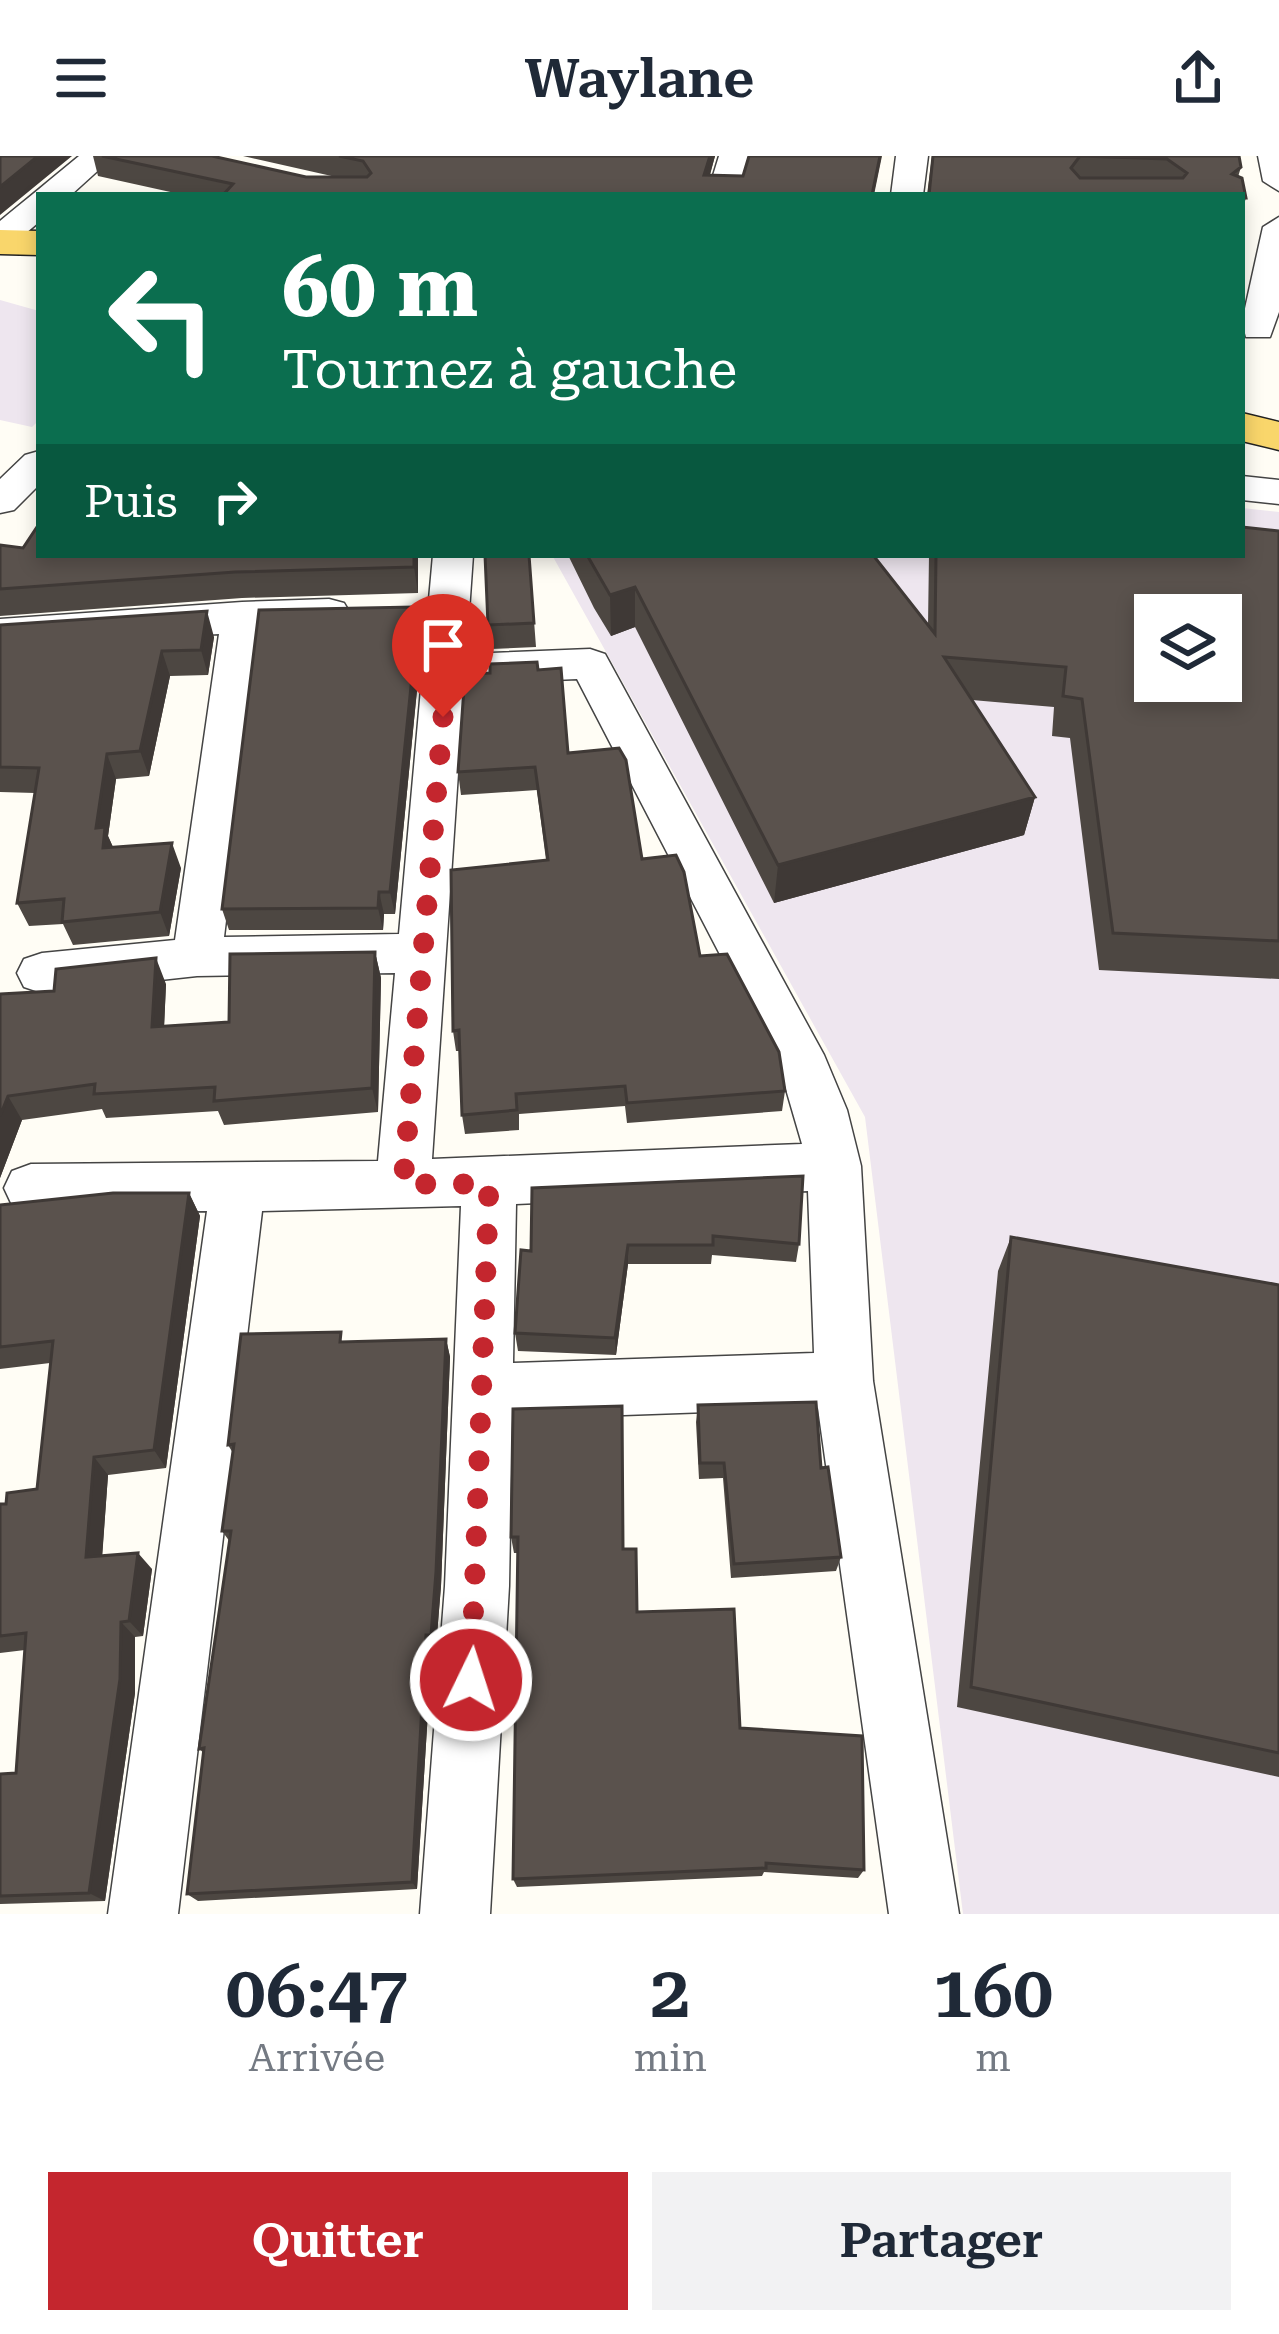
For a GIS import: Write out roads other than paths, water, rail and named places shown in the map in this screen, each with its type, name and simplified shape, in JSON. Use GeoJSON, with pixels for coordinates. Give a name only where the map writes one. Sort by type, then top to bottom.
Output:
{"type":"FeatureCollection","features":[{"type":"Feature","properties":{"kind":"main road"},"geometry":{"type":"LineString","coordinates":[[0,240],[36,243]]}},
{"type":"Feature","properties":{"kind":"main road"},"geometry":{"type":"LineString","coordinates":[[1245,428],[1279,436]]}},
{"type":"Feature","properties":{"kind":"street"},"geometry":{"type":"LineString","coordinates":[[56,192],[98,156]]}},
{"type":"Feature","properties":{"kind":"street"},"geometry":{"type":"LineString","coordinates":[[724,192],[735,156]]}},
{"type":"Feature","properties":{"kind":"street"},"geometry":{"type":"LineString","coordinates":[[907,192],[913,156]]}},
{"type":"Feature","properties":{"kind":"street"},"geometry":{"type":"LineString","coordinates":[[1260,332],[1274,204],[1274,156]]}},
{"type":"Feature","properties":{"kind":"street"},"geometry":{"type":"LineString","coordinates":[[0,240],[36,209]]}},
{"type":"Feature","properties":{"kind":"street"},"geometry":{"type":"LineString","coordinates":[[0,501],[36,466]]}},
{"type":"Feature","properties":{"kind":"street"},"geometry":{"type":"LineString","coordinates":[[1245,488],[1279,492]]}},
{"type":"Feature","properties":{"kind":"street"},"geometry":{"type":"LineString","coordinates":[[403,1184],[447,670],[429,610],[452,558]]}},
{"type":"Feature","properties":{"kind":"street"},"geometry":{"type":"LineString","coordinates":[[0,634],[359,612]]}},
{"type":"Feature","properties":{"kind":"street"},"geometry":{"type":"LineString","coordinates":[[197,957],[242,616]]}},
{"type":"Feature","properties":{"kind":"street"},"geometry":{"type":"LineString","coordinates":[[447,670],[590,664],[806,1070],[834,1166],[844,1381],[924,1914]]}},
{"type":"Feature","properties":{"kind":"street"},"geometry":{"type":"LineString","coordinates":[[42,973],[197,957],[423,953]]}},
{"type":"Feature","properties":{"kind":"street"},"geometry":{"type":"LineString","coordinates":[[31,1188],[237,1190],[489,1184],[834,1166]]}},
{"type":"Feature","properties":{"kind":"street"},"geometry":{"type":"LineString","coordinates":[[455,1914],[485,1392],[489,1184]]}},
{"type":"Feature","properties":{"kind":"street"},"geometry":{"type":"LineString","coordinates":[[143,1914],[237,1190]]}},
{"type":"Feature","properties":{"kind":"street"},"geometry":{"type":"LineString","coordinates":[[485,1392],[766,1379],[844,1381]]}}]}
